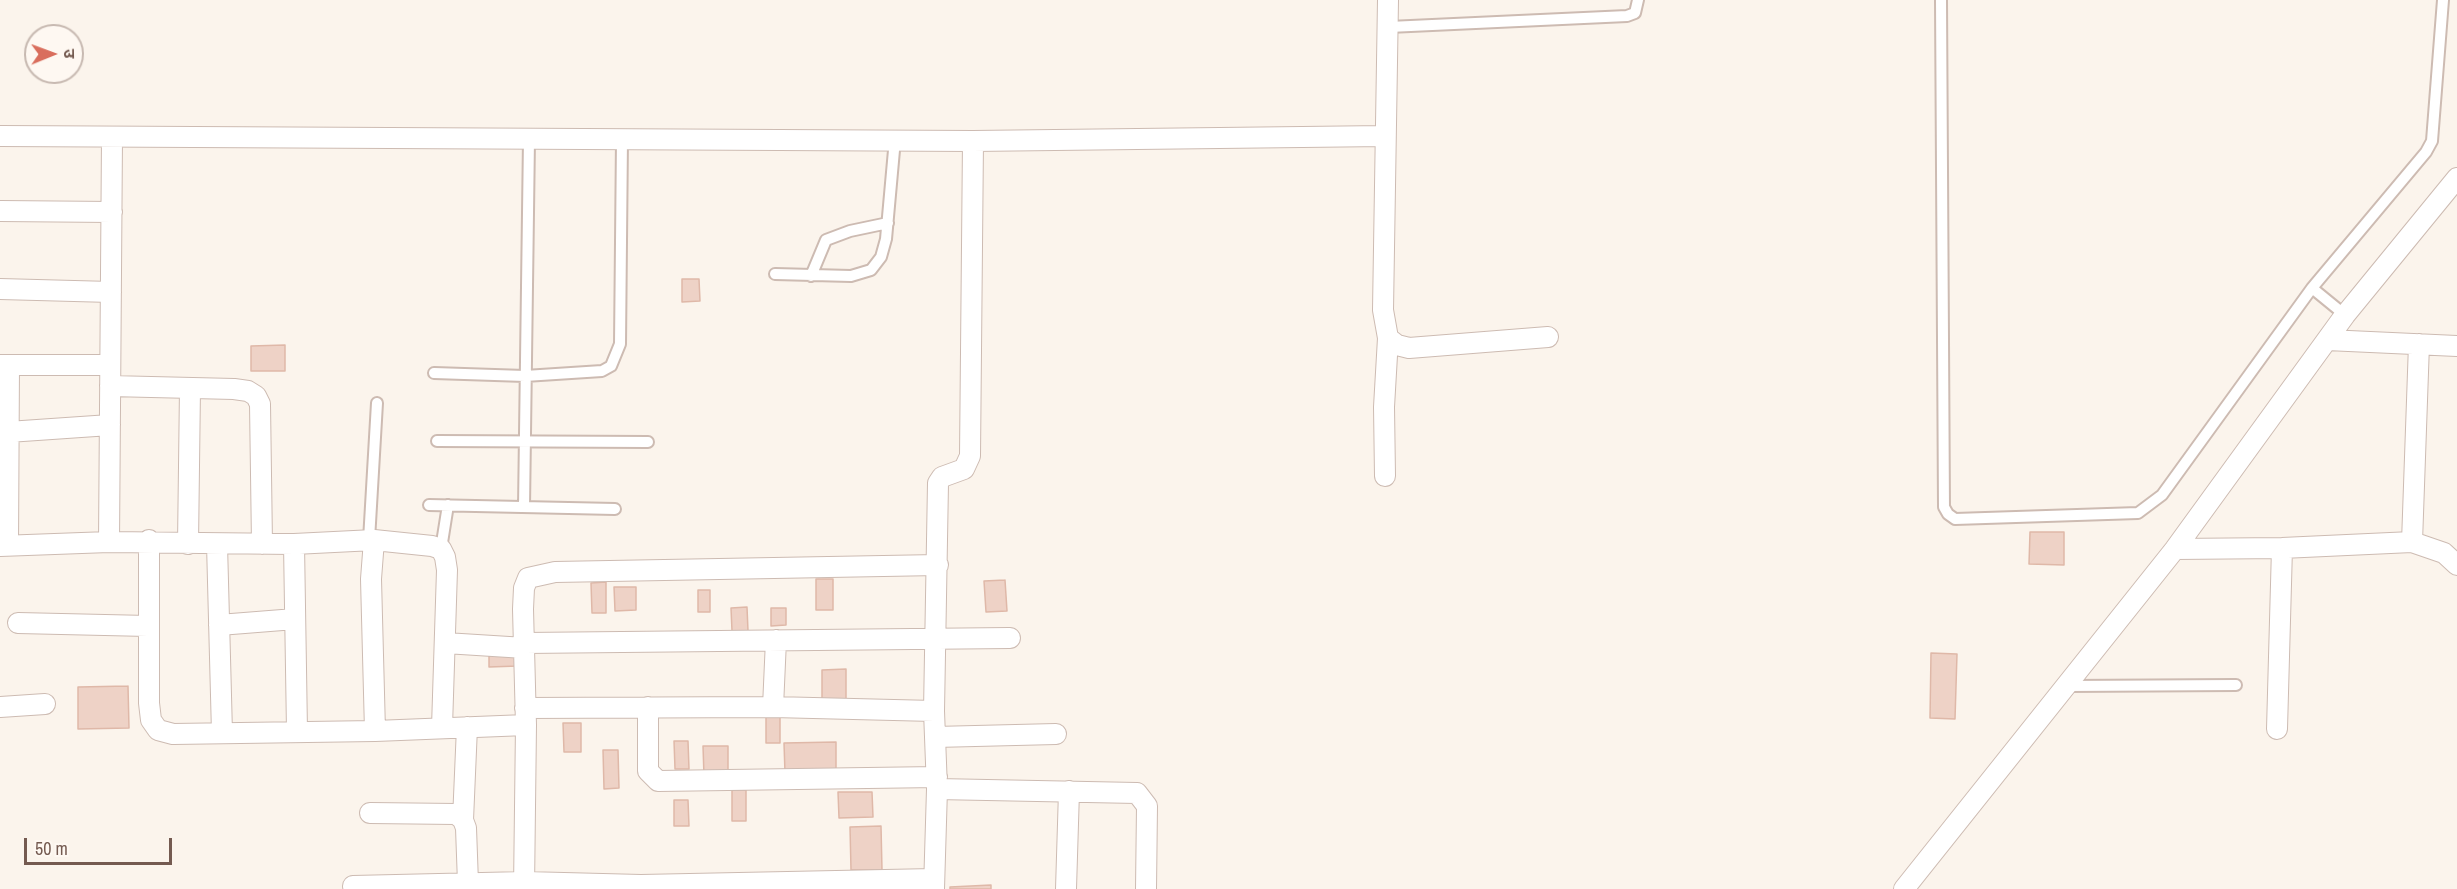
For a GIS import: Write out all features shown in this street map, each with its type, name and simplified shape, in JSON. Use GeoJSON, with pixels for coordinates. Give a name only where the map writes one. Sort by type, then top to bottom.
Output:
{"type":"FeatureCollection","features":[{"type":"Feature","properties":{"kind":"street"},"geometry":{"type":"LineString","coordinates":[[1385,476],[1384,407],[1388,338],[1383,310],[1384,136],[1388,0]]}},
{"type":"Feature","properties":{"kind":"street"},"geometry":{"type":"LineString","coordinates":[[0,136],[973,141],[1384,136]]}},
{"type":"Feature","properties":{"kind":"street"},"geometry":{"type":"LineString","coordinates":[[109,542],[112,138]]}},
{"type":"Feature","properties":{"kind":"street"},"geometry":{"type":"LineString","coordinates":[[353,886],[468,883],[641,887],[934,884],[937,783],[934,711],[938,483],[942,477],[964,469],[970,456],[973,141]]}},
{"type":"Feature","properties":{"kind":"street"},"geometry":{"type":"LineString","coordinates":[[1904,889],[2175,549],[2345,315],[2454,186]]}},
{"type":"Feature","properties":{"kind":"street"},"geometry":{"type":"LineString","coordinates":[[0,211],[112,213]]}},
{"type":"Feature","properties":{"kind":"street"},"geometry":{"type":"LineString","coordinates":[[0,289],[111,292]]}},
{"type":"Feature","properties":{"kind":"street"},"geometry":{"type":"LineString","coordinates":[[1388,338],[1397,345],[1409,348],[1548,337]]}},
{"type":"Feature","properties":{"kind":"street"},"geometry":{"type":"LineString","coordinates":[[2327,340],[2457,346]]}},
{"type":"Feature","properties":{"kind":"street"},"geometry":{"type":"LineString","coordinates":[[2412,542],[2419,344]]}},
{"type":"Feature","properties":{"kind":"street"},"geometry":{"type":"LineString","coordinates":[[110,365],[5,365],[8,432],[4,459],[4,546],[149,540],[188,544],[294,544],[372,540],[441,549],[447,570],[442,727]]}},
{"type":"Feature","properties":{"kind":"street"},"geometry":{"type":"LineString","coordinates":[[110,386],[248,391],[260,404],[262,544]]}},
{"type":"Feature","properties":{"kind":"street"},"geometry":{"type":"LineString","coordinates":[[188,544],[190,388]]}},
{"type":"Feature","properties":{"kind":"street"},"geometry":{"type":"LineString","coordinates":[[8,432],[110,425]]}},
{"type":"Feature","properties":{"kind":"street"},"geometry":{"type":"LineString","coordinates":[[149,540],[148,626],[151,720],[158,730],[173,734],[375,731],[467,727],[525,716],[648,707],[934,711]]}},
{"type":"Feature","properties":{"kind":"street"},"geometry":{"type":"LineString","coordinates":[[372,540],[375,731]]}},
{"type":"Feature","properties":{"kind":"street"},"geometry":{"type":"LineString","coordinates":[[2175,549],[2282,549],[2412,542],[2444,553],[2455,560]]}},
{"type":"Feature","properties":{"kind":"street"},"geometry":{"type":"LineString","coordinates":[[217,544],[222,733]]}},
{"type":"Feature","properties":{"kind":"street"},"geometry":{"type":"LineString","coordinates":[[294,544],[297,731]]}},
{"type":"Feature","properties":{"kind":"street"},"geometry":{"type":"LineString","coordinates":[[2277,729],[2282,549]]}},
{"type":"Feature","properties":{"kind":"street"},"geometry":{"type":"LineString","coordinates":[[524,886],[524,588],[528,578],[536,575],[938,565]]}},
{"type":"Feature","properties":{"kind":"street"},"geometry":{"type":"LineString","coordinates":[[219,625],[295,619]]}},
{"type":"Feature","properties":{"kind":"street"},"geometry":{"type":"LineString","coordinates":[[18,623],[148,626]]}},
{"type":"Feature","properties":{"kind":"street"},"geometry":{"type":"LineString","coordinates":[[445,643],[525,646],[776,640],[1010,638]]}},
{"type":"Feature","properties":{"kind":"street"},"geometry":{"type":"LineString","coordinates":[[773,707],[776,640]]}},
{"type":"Feature","properties":{"kind":"street"},"geometry":{"type":"LineString","coordinates":[[0,707],[45,704]]}},
{"type":"Feature","properties":{"kind":"street"},"geometry":{"type":"LineString","coordinates":[[648,707],[648,771],[658,781],[937,783],[1137,793],[1147,806],[1146,889]]}},
{"type":"Feature","properties":{"kind":"street"},"geometry":{"type":"LineString","coordinates":[[467,727],[463,820],[468,883]]}},
{"type":"Feature","properties":{"kind":"street"},"geometry":{"type":"LineString","coordinates":[[935,737],[1056,734]]}},
{"type":"Feature","properties":{"kind":"street"},"geometry":{"type":"LineString","coordinates":[[1066,889],[1069,791]]}},
{"type":"Feature","properties":{"kind":"street"},"geometry":{"type":"LineString","coordinates":[[370,813],[456,814],[463,820]]}},
{"type":"Feature","properties":{"kind":"lane"},"geometry":{"type":"LineString","coordinates":[[1389,27],[1627,16],[1635,13],[1638,0]]}},
{"type":"Feature","properties":{"kind":"lane"},"geometry":{"type":"LineString","coordinates":[[1941,0],[1944,507],[1955,519],[2138,513],[2162,495],[2312,288],[2421,160],[2432,141],[2443,0]]}},
{"type":"Feature","properties":{"kind":"lane"},"geometry":{"type":"LineString","coordinates":[[524,507],[529,139]]}},
{"type":"Feature","properties":{"kind":"lane"},"geometry":{"type":"LineString","coordinates":[[434,373],[525,376],[602,371],[611,366],[618,356],[620,344],[622,139]]}},
{"type":"Feature","properties":{"kind":"lane"},"geometry":{"type":"LineString","coordinates":[[775,274],[851,276],[871,270],[881,257],[888,223],[895,139]]}},
{"type":"Feature","properties":{"kind":"lane"},"geometry":{"type":"LineString","coordinates":[[811,276],[826,240],[850,231],[888,223]]}},
{"type":"Feature","properties":{"kind":"lane"},"geometry":{"type":"LineString","coordinates":[[2312,288],[2345,315]]}},
{"type":"Feature","properties":{"kind":"lane"},"geometry":{"type":"LineString","coordinates":[[372,540],[377,403]]}},
{"type":"Feature","properties":{"kind":"lane"},"geometry":{"type":"LineString","coordinates":[[437,441],[648,442]]}},
{"type":"Feature","properties":{"kind":"lane"},"geometry":{"type":"LineString","coordinates":[[429,505],[615,509]]}},
{"type":"Feature","properties":{"kind":"lane"},"geometry":{"type":"LineString","coordinates":[[441,549],[447,505]]}},
{"type":"Feature","properties":{"kind":"lane"},"geometry":{"type":"LineString","coordinates":[[2067,686],[2236,685]]}},
{"type":"Feature","properties":{"kind":"building"},"geometry":{"type":"Polygon","coordinates":[[[682,279],[699,279],[700,301],[682,302],[682,279]]]}},
{"type":"Feature","properties":{"kind":"building"},"geometry":{"type":"Polygon","coordinates":[[[285,345],[285,371],[251,371],[251,346],[285,345]]]}},
{"type":"Feature","properties":{"kind":"building"},"geometry":{"type":"Polygon","coordinates":[[[2030,532],[2064,532],[2064,565],[2029,564],[2030,532]]]}},
{"type":"Feature","properties":{"kind":"building"},"geometry":{"type":"Polygon","coordinates":[[[816,579],[833,579],[833,610],[816,610],[816,579]]]}},
{"type":"Feature","properties":{"kind":"building"},"geometry":{"type":"Polygon","coordinates":[[[1005,580],[1007,611],[986,612],[984,581],[1005,580]]]}},
{"type":"Feature","properties":{"kind":"building"},"geometry":{"type":"Polygon","coordinates":[[[606,582],[606,613],[592,613],[591,583],[606,582]]]}},
{"type":"Feature","properties":{"kind":"building"},"geometry":{"type":"Polygon","coordinates":[[[614,587],[636,587],[636,610],[615,611],[614,587]]]}},
{"type":"Feature","properties":{"kind":"building"},"geometry":{"type":"Polygon","coordinates":[[[698,590],[710,590],[710,612],[698,612],[698,590]]]}},
{"type":"Feature","properties":{"kind":"building"},"geometry":{"type":"Polygon","coordinates":[[[747,607],[748,631],[732,631],[731,608],[747,607]]]}},
{"type":"Feature","properties":{"kind":"building"},"geometry":{"type":"Polygon","coordinates":[[[771,608],[786,608],[786,625],[771,626],[771,608]]]}},
{"type":"Feature","properties":{"kind":"building"},"geometry":{"type":"Polygon","coordinates":[[[1931,653],[1957,654],[1955,719],[1930,718],[1931,653]]]}},
{"type":"Feature","properties":{"kind":"building"},"geometry":{"type":"Polygon","coordinates":[[[489,654],[518,654],[518,666],[489,667],[489,654]]]}},
{"type":"Feature","properties":{"kind":"building"},"geometry":{"type":"Polygon","coordinates":[[[846,669],[846,700],[822,701],[822,670],[846,669]]]}},
{"type":"Feature","properties":{"kind":"building"},"geometry":{"type":"Polygon","coordinates":[[[128,686],[129,728],[78,729],[78,687],[128,686]]]}},
{"type":"Feature","properties":{"kind":"building"},"geometry":{"type":"Polygon","coordinates":[[[766,711],[780,711],[780,743],[766,743],[766,711]]]}},
{"type":"Feature","properties":{"kind":"building"},"geometry":{"type":"Polygon","coordinates":[[[563,723],[581,723],[581,752],[564,752],[563,723]]]}},
{"type":"Feature","properties":{"kind":"building"},"geometry":{"type":"Polygon","coordinates":[[[674,741],[688,741],[689,769],[675,769],[674,741]]]}},
{"type":"Feature","properties":{"kind":"building"},"geometry":{"type":"Polygon","coordinates":[[[836,742],[836,772],[785,773],[784,743],[836,742]]]}},
{"type":"Feature","properties":{"kind":"building"},"geometry":{"type":"Polygon","coordinates":[[[703,746],[728,746],[728,775],[704,776],[703,746]]]}},
{"type":"Feature","properties":{"kind":"building"},"geometry":{"type":"Polygon","coordinates":[[[603,750],[618,750],[619,788],[604,789],[603,750]]]}},
{"type":"Feature","properties":{"kind":"building"},"geometry":{"type":"Polygon","coordinates":[[[732,790],[746,790],[746,821],[732,821],[732,790]]]}},
{"type":"Feature","properties":{"kind":"building"},"geometry":{"type":"Polygon","coordinates":[[[838,792],[872,792],[873,817],[839,818],[838,792]]]}},
{"type":"Feature","properties":{"kind":"building"},"geometry":{"type":"Polygon","coordinates":[[[674,800],[688,800],[689,826],[674,826],[674,800]]]}},
{"type":"Feature","properties":{"kind":"building"},"geometry":{"type":"Polygon","coordinates":[[[881,826],[882,870],[851,870],[850,827],[881,826]]]}},
{"type":"Feature","properties":{"kind":"building"},"geometry":{"type":"Polygon","coordinates":[[[991,885],[991,889],[950,889],[950,887],[991,885]]]}}]}
